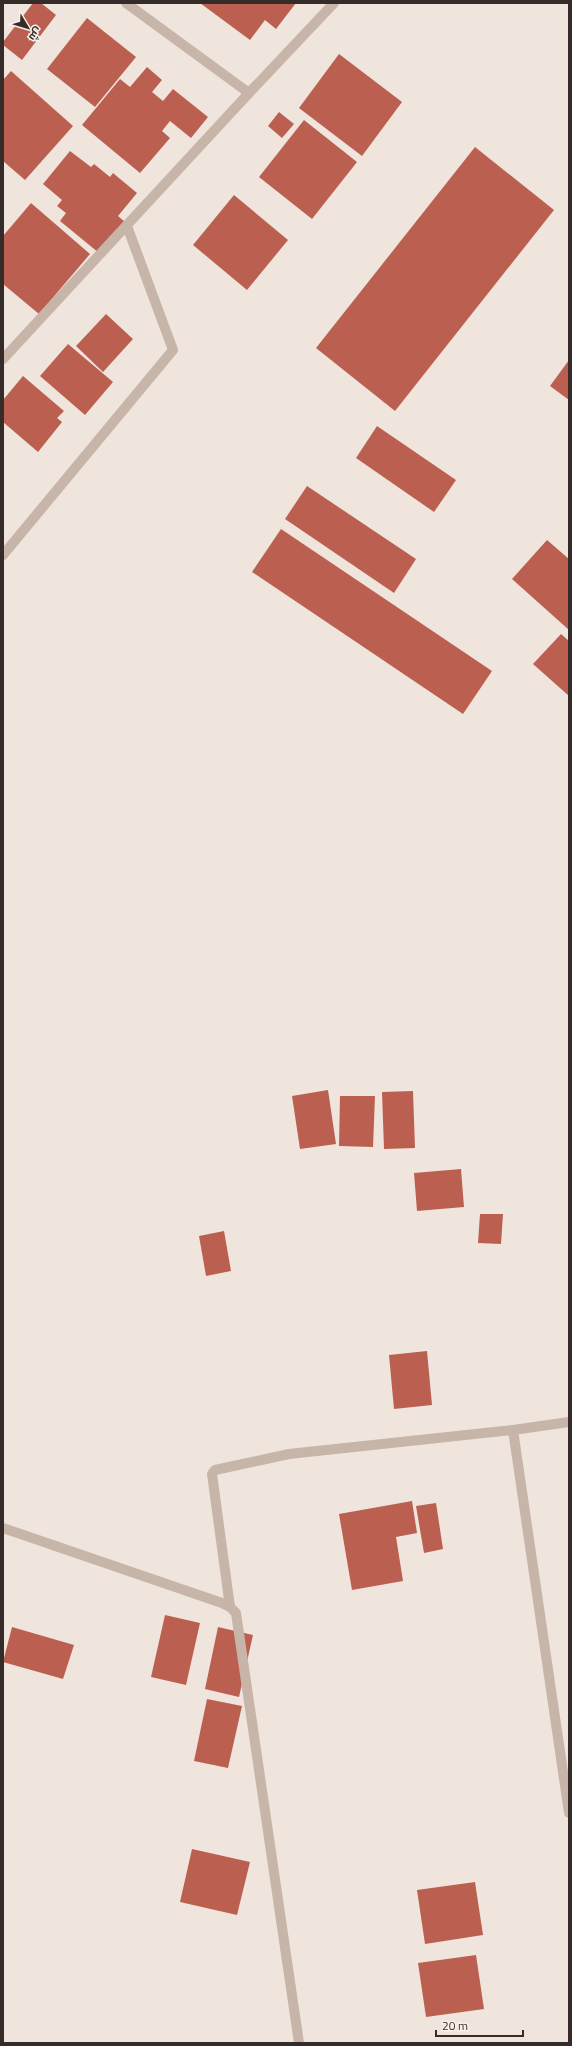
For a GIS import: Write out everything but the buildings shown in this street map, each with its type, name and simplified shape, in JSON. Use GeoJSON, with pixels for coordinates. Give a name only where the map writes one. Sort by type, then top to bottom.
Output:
{"type":"FeatureCollection","features":[{"type":"Feature","properties":{"kind":"street"},"geometry":{"type":"LineString","coordinates":[[126,3],[249,94]]}},
{"type":"Feature","properties":{"kind":"street"},"geometry":{"type":"LineString","coordinates":[[3,359],[334,3]]}},
{"type":"Feature","properties":{"kind":"street"},"geometry":{"type":"LineString","coordinates":[[3,555],[173,350],[127,226]]}},
{"type":"Feature","properties":{"kind":"street"},"geometry":{"type":"LineString","coordinates":[[230,1607],[212,1474],[215,1470],[290,1454],[513,1430],[569,1422]]}},
{"type":"Feature","properties":{"kind":"street"},"geometry":{"type":"LineString","coordinates":[[513,1430],[569,1812]]}},
{"type":"Feature","properties":{"kind":"street"},"geometry":{"type":"LineString","coordinates":[[3,1528],[230,1607],[236,1613],[299,2043]]}}]}
